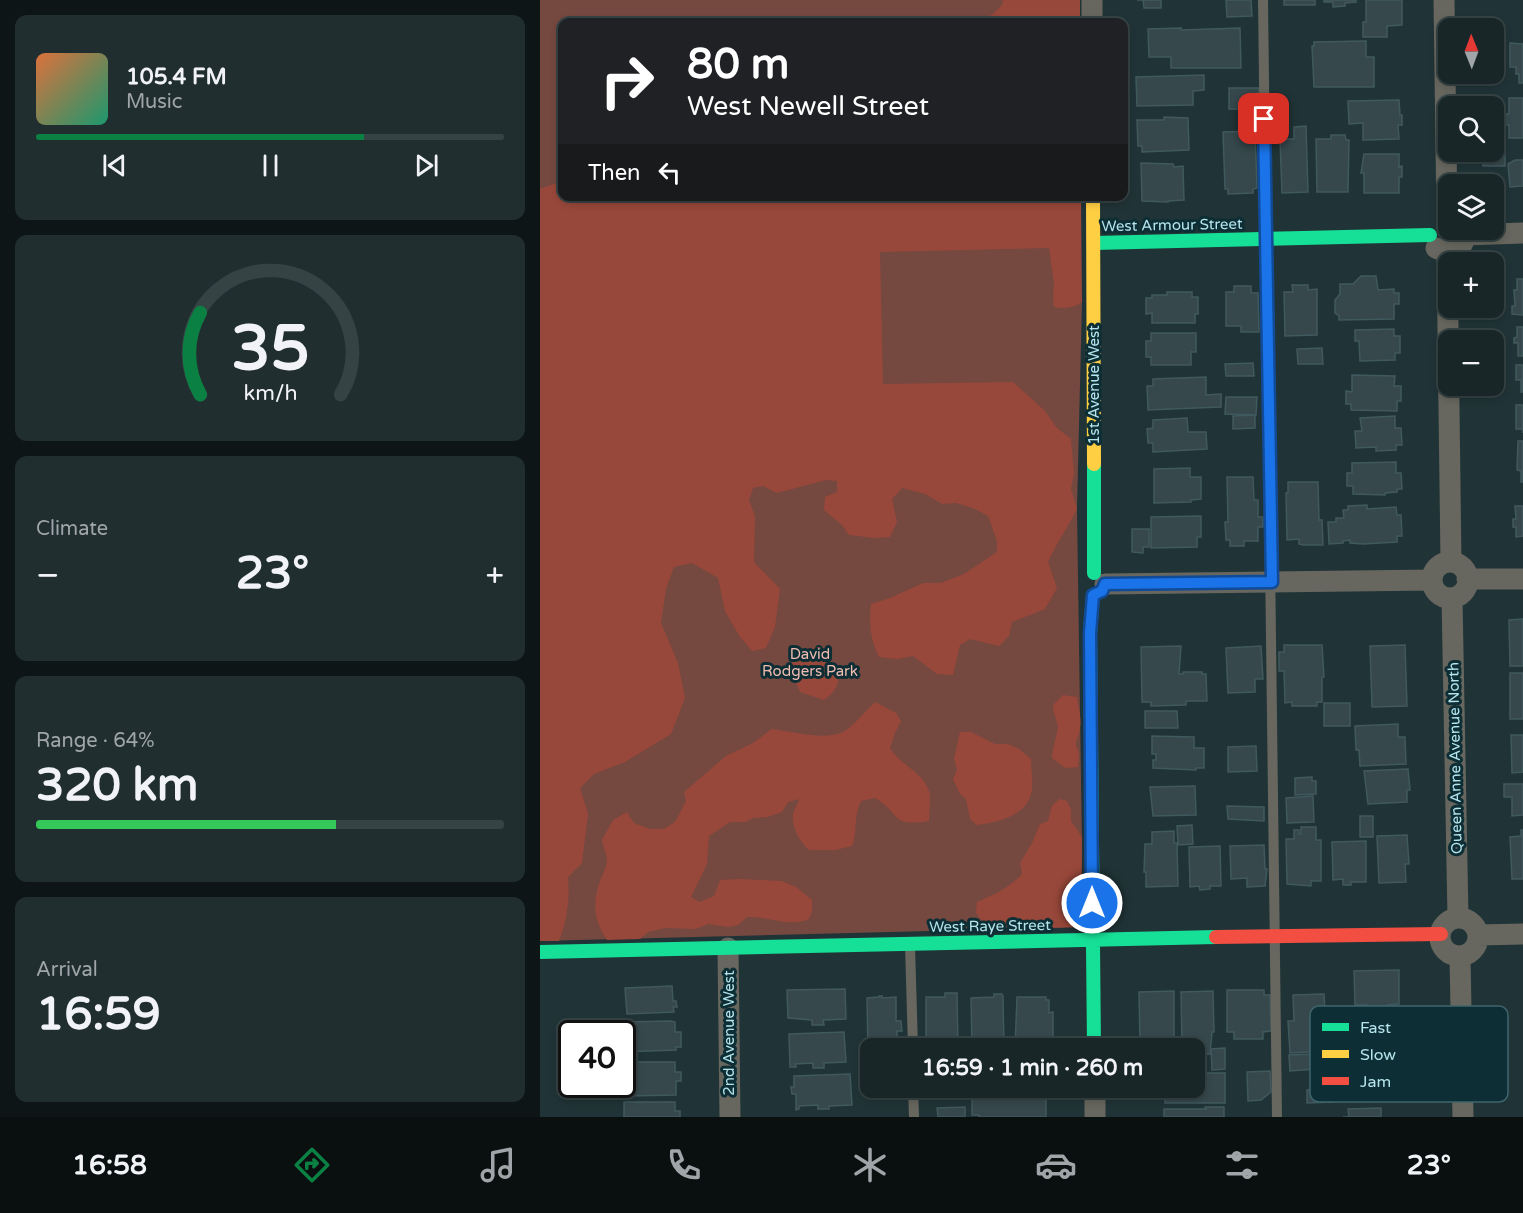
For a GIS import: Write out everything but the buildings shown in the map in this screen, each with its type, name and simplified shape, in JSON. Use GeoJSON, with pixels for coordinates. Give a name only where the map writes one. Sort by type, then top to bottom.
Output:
{"type":"FeatureCollection","features":[{"type":"Feature","properties":{"kind":"street"},"geometry":{"type":"LineString","coordinates":[[1092,0],[1092,18]]}},
{"type":"Feature","properties":{"kind":"street"},"geometry":{"type":"LineString","coordinates":[[1444,0],[1453,174]]}},
{"type":"Feature","properties":{"kind":"street","name":"1st Avenue West"},"geometry":{"type":"LineString","coordinates":[[1094,201],[1097,584],[1090,633],[1094,1038]]}},
{"type":"Feature","properties":{"kind":"street"},"geometry":{"type":"LineString","coordinates":[[1438,223],[1435,223],[1431,228],[1430,235],[1437,249],[1447,252],[1459,247],[1458,240]]}},
{"type":"Feature","properties":{"kind":"street"},"geometry":{"type":"LineString","coordinates":[[1504,231],[1523,233]]}},
{"type":"Feature","properties":{"kind":"street","name":"West Armour Street"},"geometry":{"type":"LineString","coordinates":[[1094,243],[1430,235]]}},
{"type":"Feature","properties":{"kind":"street"},"geometry":{"type":"LineString","coordinates":[[1448,318],[1451,562]]}},
{"type":"Feature","properties":{"kind":"street"},"geometry":{"type":"LineString","coordinates":[[1451,562],[1465,570],[1467,579],[1466,588],[1452,598],[1446,598],[1433,588],[1434,572],[1438,567],[1451,562]]}},
{"type":"Feature","properties":{"kind":"street"},"geometry":{"type":"LineString","coordinates":[[1467,579],[1523,579]]}},
{"type":"Feature","properties":{"kind":"street"},"geometry":{"type":"LineString","coordinates":[[1097,584],[1432,580]]}},
{"type":"Feature","properties":{"kind":"street","name":"Queen Anne Avenue North"},"geometry":{"type":"LineString","coordinates":[[1452,598],[1458,918]]}},
{"type":"Feature","properties":{"kind":"street"},"geometry":{"type":"LineString","coordinates":[[1458,918],[1471,921],[1478,935],[1474,950],[1460,956],[1446,951],[1442,945],[1441,934],[1447,923],[1458,918]]}},
{"type":"Feature","properties":{"kind":"street","name":"West Raye Street"},"geometry":{"type":"LineString","coordinates":[[540,952],[1441,934]]}},
{"type":"Feature","properties":{"kind":"street"},"geometry":{"type":"LineString","coordinates":[[1478,935],[1523,934]]}},
{"type":"Feature","properties":{"kind":"street","name":"2nd Avenue West"},"geometry":{"type":"LineString","coordinates":[[728,948],[730,1117]]}},
{"type":"Feature","properties":{"kind":"street"},"geometry":{"type":"LineString","coordinates":[[1460,956],[1461,1006]]}},
{"type":"Feature","properties":{"kind":"street"},"geometry":{"type":"LineString","coordinates":[[1095,1098],[1095,1117]]}},
{"type":"Feature","properties":{"kind":"street"},"geometry":{"type":"LineString","coordinates":[[1463,1102],[1463,1117]]}},
{"type":"Feature","properties":{"kind":"lane"},"geometry":{"type":"LineString","coordinates":[[1263,0],[1277,1117]]}},
{"type":"Feature","properties":{"kind":"lane"},"geometry":{"type":"LineString","coordinates":[[910,945],[913,1038]]}},
{"type":"Feature","properties":{"kind":"lane"},"geometry":{"type":"LineString","coordinates":[[913,1098],[914,1117]]}},
{"type":"Feature","properties":{"kind":"green space","name":"David Rodgers Park"},"geometry":{"type":"Polygon","coordinates":[[[540,0],[1069,0],[1070,18],[558,18],[558,201],[1071,201],[1082,302],[1077,509],[1081,927],[540,941],[540,0]]]}},
{"type":"Feature","properties":{"kind":"green space"},"geometry":{"type":"Polygon","coordinates":[[[1003,0],[1080,0],[1080,18],[985,18],[992,15],[1002,5],[1003,0]]]}},
{"type":"Feature","properties":{"kind":"green space"},"geometry":{"type":"Polygon","coordinates":[[[558,182],[558,201],[1081,201],[1082,302],[1072,307],[1054,307],[1054,284],[1049,248],[880,252],[883,384],[1013,382],[1045,411],[1056,427],[1071,439],[1074,473],[1071,489],[1077,509],[1048,562],[1057,588],[1045,609],[1012,622],[1009,636],[999,646],[970,639],[960,645],[953,675],[937,674],[913,656],[897,659],[879,657],[871,631],[871,604],[923,583],[941,583],[964,574],[997,552],[997,541],[988,516],[973,508],[956,503],[942,504],[925,494],[902,488],[892,499],[897,522],[890,537],[849,535],[842,525],[824,510],[825,497],[837,492],[837,481],[826,480],[777,493],[763,486],[753,488],[749,500],[755,516],[754,562],[780,589],[775,627],[766,648],[752,651],[740,637],[725,611],[718,578],[692,563],[674,567],[666,589],[661,623],[678,663],[685,698],[671,734],[625,762],[594,774],[580,788],[588,814],[582,863],[568,877],[567,910],[559,941],[540,941],[540,189],[558,182]]]}},
{"type":"Feature","properties":{"kind":"green space"},"geometry":{"type":"Polygon","coordinates":[[[814,647],[828,659],[837,672],[837,686],[824,700],[800,692],[790,667],[793,657],[804,654],[814,647]]]}},
{"type":"Feature","properties":{"kind":"green space"},"geometry":{"type":"Polygon","coordinates":[[[1063,695],[1077,697],[1081,721],[1076,743],[1079,752],[1078,767],[1065,768],[1052,758],[1058,726],[1053,705],[1063,695]]]}},
{"type":"Feature","properties":{"kind":"green space"},"geometry":{"type":"Polygon","coordinates":[[[875,702],[896,713],[901,721],[890,748],[926,785],[930,795],[929,821],[901,821],[875,798],[861,801],[852,846],[835,850],[809,850],[802,843],[793,819],[799,799],[788,802],[782,812],[767,817],[753,818],[745,822],[730,822],[709,836],[707,864],[691,897],[699,902],[714,896],[720,880],[782,881],[796,887],[812,900],[809,919],[786,922],[747,917],[738,925],[728,927],[708,924],[696,929],[665,928],[648,932],[640,939],[607,940],[599,926],[595,904],[597,889],[607,862],[602,840],[613,820],[627,812],[634,823],[650,829],[664,829],[675,822],[686,801],[684,792],[726,756],[753,743],[772,729],[817,736],[836,735],[847,730],[875,702]]]}},
{"type":"Feature","properties":{"kind":"green space"},"geometry":{"type":"Polygon","coordinates":[[[960,732],[971,732],[995,744],[1007,744],[1019,749],[1031,759],[1030,797],[1020,811],[1012,816],[986,824],[977,825],[970,819],[966,799],[960,794],[953,779],[957,770],[954,759],[960,732]]]}},
{"type":"Feature","properties":{"kind":"green space"},"geometry":{"type":"Polygon","coordinates":[[[1059,799],[1067,801],[1071,810],[1071,821],[1082,837],[1081,927],[989,930],[976,913],[977,902],[1001,890],[1022,874],[1020,863],[1040,824],[1048,821],[1052,806],[1059,799]]]}},
{"type":"Feature","properties":{"kind":"traffic: fast"},"geometry":{"type":"LineString","coordinates":[[1094,243],[1430,235]]}},
{"type":"Feature","properties":{"kind":"traffic: fast"},"geometry":{"type":"LineString","coordinates":[[1094,464],[1094,573]]}},
{"type":"Feature","properties":{"kind":"traffic: fast"},"geometry":{"type":"LineString","coordinates":[[1093,595],[1090,633],[1094,1038]]}},
{"type":"Feature","properties":{"kind":"traffic: fast"},"geometry":{"type":"LineString","coordinates":[[540,952],[1216,937]]}},
{"type":"Feature","properties":{"kind":"traffic: slow"},"geometry":{"type":"LineString","coordinates":[[1093,201],[1094,464]]}},
{"type":"Feature","properties":{"kind":"traffic: jam"},"geometry":{"type":"LineString","coordinates":[[1216,937],[1441,934]]}},
{"type":"Feature","properties":{"kind":"route"},"geometry":{"type":"LineString","coordinates":[[1092,903],[1090,633],[1093,595],[1102,591],[1105,584],[1272,582],[1264,119]]}}]}
